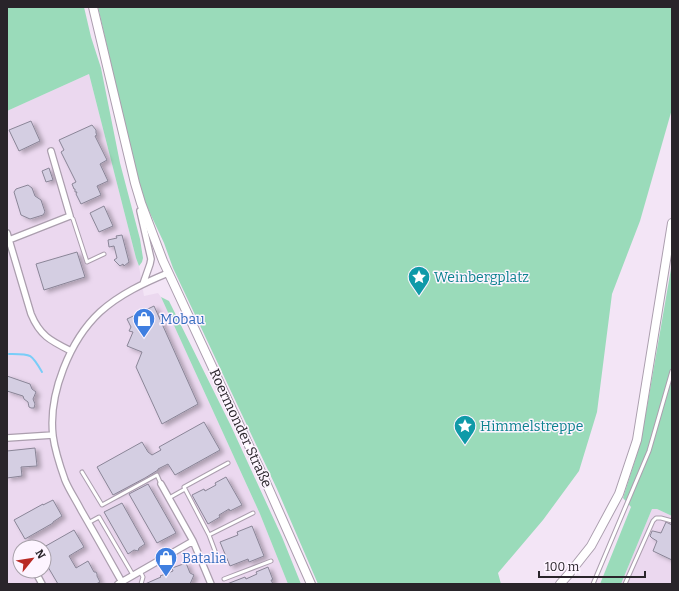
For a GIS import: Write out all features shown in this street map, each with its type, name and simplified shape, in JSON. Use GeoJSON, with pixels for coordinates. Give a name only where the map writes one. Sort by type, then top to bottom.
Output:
{"type":"FeatureCollection","features":[{"type":"Feature","properties":{"kind":"main road","name":"Roermonder Straße"},"geometry":{"type":"LineString","coordinates":[[93,7],[140,203],[168,273],[311,584]]}},
{"type":"Feature","properties":{"kind":"main road"},"geometry":{"type":"LineString","coordinates":[[560,584],[591,546],[619,494],[637,440],[672,223]]}},
{"type":"Feature","properties":{"kind":"street"},"geometry":{"type":"LineString","coordinates":[[9,240],[70,216],[51,151]]}},
{"type":"Feature","properties":{"kind":"street"},"geometry":{"type":"LineString","coordinates":[[140,203],[140,209],[152,259],[143,284]]}},
{"type":"Feature","properties":{"kind":"street"},"geometry":{"type":"LineString","coordinates":[[7,233],[35,323],[49,340],[71,351]]}},
{"type":"Feature","properties":{"kind":"street"},"geometry":{"type":"LineString","coordinates":[[168,273],[143,284],[113,301],[88,325],[71,351],[63,369],[56,393],[53,417],[53,435],[66,481],[121,583],[193,542]]}},
{"type":"Feature","properties":{"kind":"street"},"geometry":{"type":"LineString","coordinates":[[7,438],[53,435]]}},
{"type":"Feature","properties":{"kind":"street"},"geometry":{"type":"LineString","coordinates":[[161,484],[193,542],[211,584]]}},
{"type":"Feature","properties":{"kind":"lane"},"geometry":{"type":"LineString","coordinates":[[70,216],[73,219],[87,262],[104,254]]}},
{"type":"Feature","properties":{"kind":"lane"},"geometry":{"type":"LineString","coordinates":[[594,584],[649,451],[672,371]]}},
{"type":"Feature","properties":{"kind":"lane"},"geometry":{"type":"LineString","coordinates":[[169,498],[185,489],[184,487],[228,463]]}},
{"type":"Feature","properties":{"kind":"lane"},"geometry":{"type":"LineString","coordinates":[[82,472],[102,505],[157,475],[161,484]]}},
{"type":"Feature","properties":{"kind":"lane"},"geometry":{"type":"LineString","coordinates":[[185,489],[209,535],[215,551]]}},
{"type":"Feature","properties":{"kind":"lane"},"geometry":{"type":"LineString","coordinates":[[209,535],[253,513]]}},
{"type":"Feature","properties":{"kind":"lane"},"geometry":{"type":"LineString","coordinates":[[88,523],[99,517],[133,575]]}},
{"type":"Feature","properties":{"kind":"lane"},"geometry":{"type":"LineString","coordinates":[[625,584],[653,521],[656,518],[672,521]]}},
{"type":"Feature","properties":{"kind":"lane"},"geometry":{"type":"LineString","coordinates":[[224,579],[271,561]]}},
{"type":"Feature","properties":{"kind":"lane"},"geometry":{"type":"LineString","coordinates":[[140,572],[143,578],[141,584]]}},
{"type":"Feature","properties":{"kind":"shaded area"},"geometry":{"type":"Polygon","coordinates":[[[89,74],[139,266],[144,296],[158,293],[161,297],[260,514],[288,584],[7,584],[7,111],[89,74]]]}},
{"type":"Feature","properties":{"kind":"shaded area"},"geometry":{"type":"Polygon","coordinates":[[[652,509],[657,509],[672,516],[672,584],[621,584],[652,509]]]}},
{"type":"Feature","properties":{"kind":"green space"},"geometry":{"type":"Polygon","coordinates":[[[7,7],[84,7],[91,37],[101,68],[120,163],[140,239],[143,258],[139,266],[89,74],[7,111],[7,7]]]}},
{"type":"Feature","properties":{"kind":"green space"},"geometry":{"type":"Polygon","coordinates":[[[98,7],[672,7],[672,109],[640,221],[612,294],[597,412],[579,471],[543,520],[498,573],[501,584],[318,584],[277,489],[173,268],[164,243],[142,196],[98,7]]]}},
{"type":"Feature","properties":{"kind":"green space"},"geometry":{"type":"Polygon","coordinates":[[[672,263],[672,516],[657,509],[652,509],[621,584],[600,584],[631,507],[623,498],[638,451],[672,263]]]}},
{"type":"Feature","properties":{"kind":"green space"},"geometry":{"type":"Polygon","coordinates":[[[161,297],[169,301],[231,426],[282,537],[301,584],[288,584],[260,514],[161,297]]]}},
{"type":"Feature","properties":{"kind":"building"},"geometry":{"type":"Polygon","coordinates":[[[31,121],[40,141],[19,151],[9,130],[31,121]]]}},
{"type":"Feature","properties":{"kind":"building"},"geometry":{"type":"Polygon","coordinates":[[[92,125],[96,130],[97,135],[95,136],[107,160],[100,164],[108,181],[97,186],[101,195],[81,204],[76,194],[77,192],[75,192],[72,184],[76,182],[61,152],[64,150],[59,140],[92,125]]]}},
{"type":"Feature","properties":{"kind":"building"},"geometry":{"type":"Polygon","coordinates":[[[49,168],[53,180],[46,182],[42,171],[49,168]]]}},
{"type":"Feature","properties":{"kind":"building"},"geometry":{"type":"Polygon","coordinates":[[[28,185],[32,188],[35,196],[41,200],[45,212],[43,215],[30,219],[21,215],[14,192],[16,189],[28,185]]]}},
{"type":"Feature","properties":{"kind":"building"},"geometry":{"type":"Polygon","coordinates":[[[104,206],[113,226],[99,232],[90,213],[104,206]]]}},
{"type":"Feature","properties":{"kind":"building"},"geometry":{"type":"Polygon","coordinates":[[[122,235],[129,262],[124,266],[123,264],[120,266],[114,260],[117,258],[114,246],[109,247],[108,240],[122,235]]]}},
{"type":"Feature","properties":{"kind":"building"},"geometry":{"type":"Polygon","coordinates":[[[77,252],[85,277],[44,290],[36,264],[77,252]]]}},
{"type":"Feature","properties":{"kind":"building"},"geometry":{"type":"Polygon","coordinates":[[[154,306],[198,404],[162,424],[136,367],[142,352],[127,346],[133,332],[129,331],[131,327],[127,319],[154,306]]]}},
{"type":"Feature","properties":{"kind":"building"},"geometry":{"type":"Polygon","coordinates":[[[7,376],[30,384],[32,389],[36,392],[33,399],[35,404],[34,408],[29,407],[28,402],[23,396],[7,391],[7,376]]]}},
{"type":"Feature","properties":{"kind":"building"},"geometry":{"type":"Polygon","coordinates":[[[204,422],[220,450],[175,475],[168,464],[113,495],[97,467],[142,442],[148,452],[152,455],[161,450],[159,447],[204,422]]]}},
{"type":"Feature","properties":{"kind":"building"},"geometry":{"type":"Polygon","coordinates":[[[35,448],[37,466],[21,467],[22,476],[7,478],[7,451],[35,448]]]}},
{"type":"Feature","properties":{"kind":"building"},"geometry":{"type":"Polygon","coordinates":[[[226,477],[242,505],[230,511],[229,509],[219,515],[220,517],[208,524],[192,495],[204,489],[205,491],[226,477]]]}},
{"type":"Feature","properties":{"kind":"building"},"geometry":{"type":"Polygon","coordinates":[[[148,484],[176,533],[157,543],[129,494],[148,484]]]}},
{"type":"Feature","properties":{"kind":"building"},"geometry":{"type":"Polygon","coordinates":[[[53,500],[62,516],[25,539],[14,520],[53,500]]]}},
{"type":"Feature","properties":{"kind":"building"},"geometry":{"type":"Polygon","coordinates":[[[122,503],[145,544],[139,548],[138,551],[134,550],[128,554],[104,512],[122,503]]]}},
{"type":"Feature","properties":{"kind":"building"},"geometry":{"type":"Polygon","coordinates":[[[666,522],[672,525],[672,560],[653,551],[657,541],[650,536],[652,531],[661,533],[666,522]]]}},
{"type":"Feature","properties":{"kind":"building"},"geometry":{"type":"Polygon","coordinates":[[[252,526],[264,556],[249,562],[248,559],[230,566],[220,542],[238,535],[237,532],[252,526]]]}},
{"type":"Feature","properties":{"kind":"building"},"geometry":{"type":"Polygon","coordinates":[[[74,530],[84,547],[69,556],[76,568],[88,561],[94,572],[96,572],[100,582],[96,584],[58,584],[52,574],[52,542],[74,530]]]}},
{"type":"Feature","properties":{"kind":"building"},"geometry":{"type":"Polygon","coordinates":[[[186,563],[190,573],[194,575],[190,584],[145,584],[173,571],[172,568],[186,563]]]}},
{"type":"Feature","properties":{"kind":"building"},"geometry":{"type":"Polygon","coordinates":[[[268,567],[273,584],[227,584],[245,577],[246,579],[257,574],[256,572],[268,567]]]}},
{"type":"Feature","properties":{"kind":"waterway"},"geometry":{"type":"LineString","coordinates":[[9,354],[22,354],[30,356],[42,372]]}},
{"type":"Feature","properties":{"kind":"place","name":"Weinbergplatz"},"geometry":{"type":"Point","coordinates":[419,296]}},
{"type":"Feature","properties":{"kind":"place","name":"Mobau"},"geometry":{"type":"Point","coordinates":[144,338]}},
{"type":"Feature","properties":{"kind":"place","name":"Himmelstreppe"},"geometry":{"type":"Point","coordinates":[465,446]}},
{"type":"Feature","properties":{"kind":"place","name":"Batalia"},"geometry":{"type":"Point","coordinates":[166,578]}}]}
